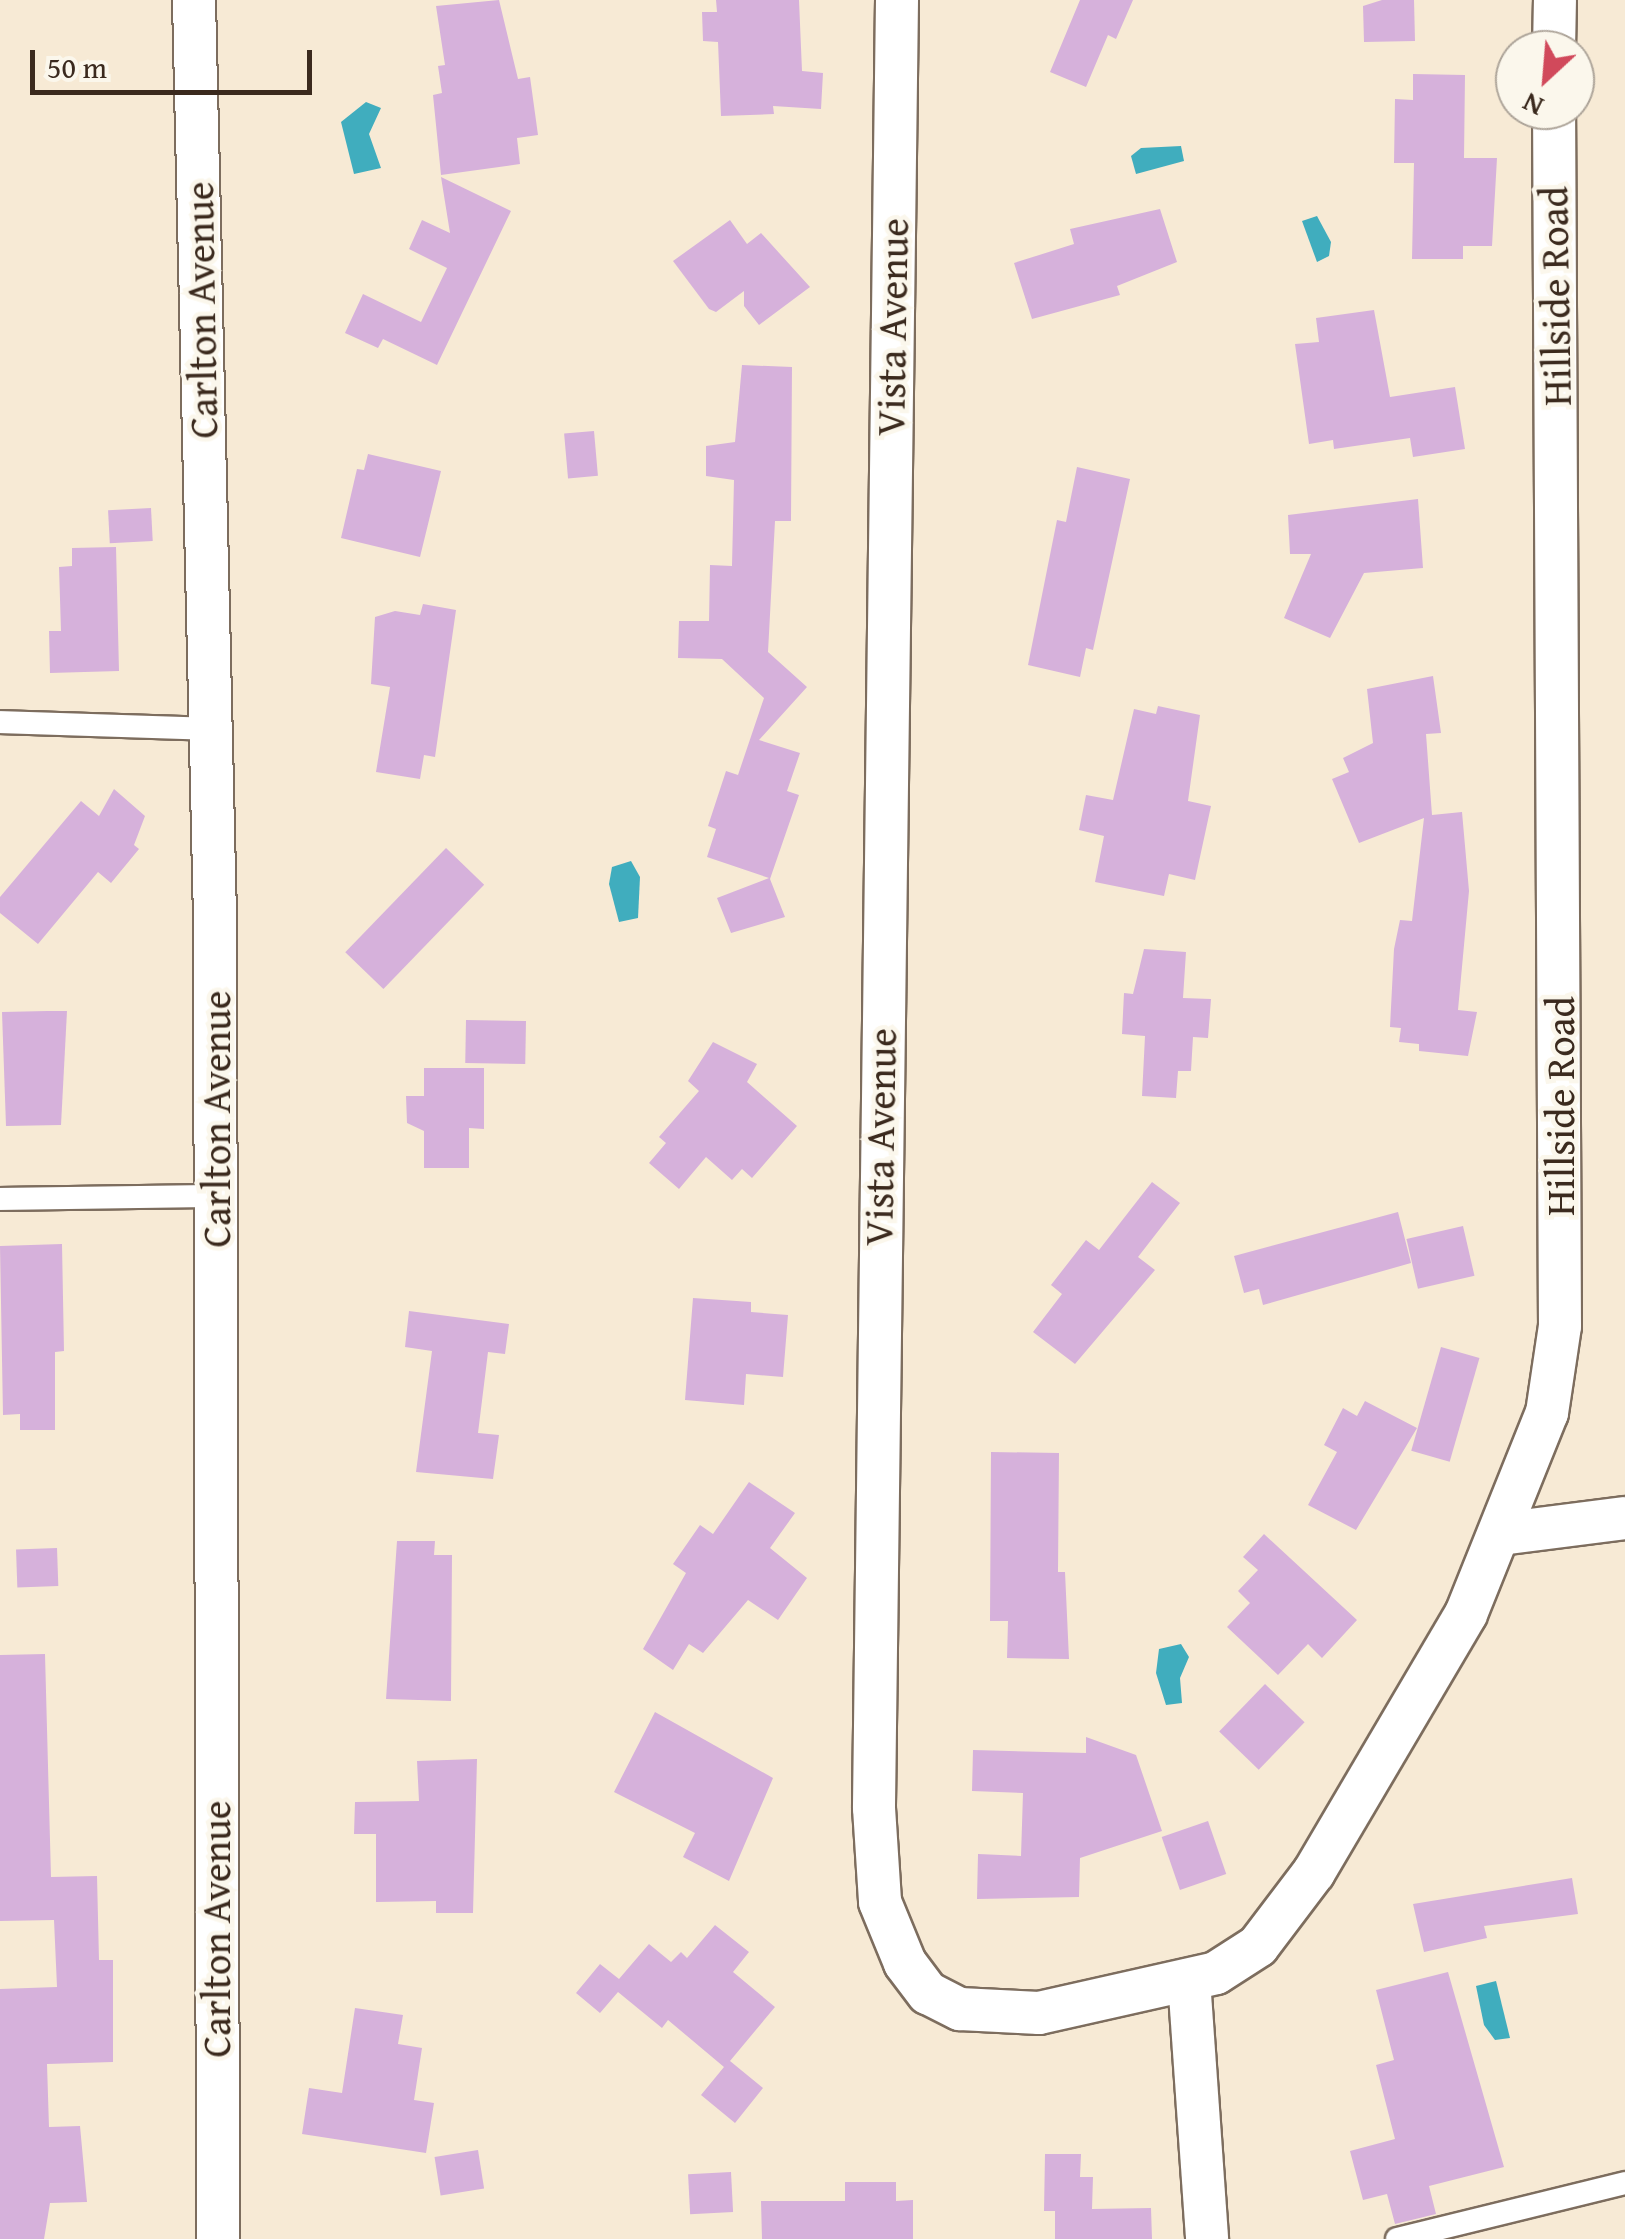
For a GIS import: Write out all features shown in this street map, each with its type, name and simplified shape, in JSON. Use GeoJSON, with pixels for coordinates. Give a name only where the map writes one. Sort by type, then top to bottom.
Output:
{"type":"FeatureCollection","features":[{"type":"Feature","properties":{"kind":"street","name":"Carlton Avenue"},"geometry":{"type":"LineString","coordinates":[[194,0],[211,729],[218,2239]]}},
{"type":"Feature","properties":{"kind":"street","name":"Vista Avenue"},"geometry":{"type":"LineString","coordinates":[[897,0],[878,1316],[874,1808],[880,1902],[916,1978],[928,1993],[960,2009],[1039,2013],[1189,1980]]}},
{"type":"Feature","properties":{"kind":"street"},"geometry":{"type":"LineString","coordinates":[[1554,30],[1555,0]]}},
{"type":"Feature","properties":{"kind":"street","name":"Hillside Road"},"geometry":{"type":"LineString","coordinates":[[1189,1980],[1216,1973],[1258,1946],[1290,1909],[1466,1614],[1547,1413],[1560,1326],[1554,130]]}},
{"type":"Feature","properties":{"kind":"street"},"geometry":{"type":"LineString","coordinates":[[1500,1534],[1625,1518]]}},
{"type":"Feature","properties":{"kind":"street"},"geometry":{"type":"LineString","coordinates":[[1189,1980],[1207,2239]]}},
{"type":"Feature","properties":{"kind":"lane"},"geometry":{"type":"LineString","coordinates":[[0,722],[211,729]]}},
{"type":"Feature","properties":{"kind":"lane"},"geometry":{"type":"LineString","coordinates":[[0,1199],[216,1196]]}},
{"type":"Feature","properties":{"kind":"lane"},"geometry":{"type":"LineString","coordinates":[[1397,2239],[1625,2183]]}},
{"type":"Feature","properties":{"kind":"water"},"geometry":{"type":"Polygon","coordinates":[[[366,102],[381,108],[369,134],[381,168],[354,174],[341,122],[366,102]]]}},
{"type":"Feature","properties":{"kind":"water"},"geometry":{"type":"Polygon","coordinates":[[[1181,146],[1184,161],[1136,174],[1131,156],[1141,148],[1181,146]]]}},
{"type":"Feature","properties":{"kind":"water"},"geometry":{"type":"Polygon","coordinates":[[[1317,216],[1331,242],[1329,256],[1317,262],[1302,221],[1317,216]]]}},
{"type":"Feature","properties":{"kind":"water"},"geometry":{"type":"Polygon","coordinates":[[[631,861],[640,877],[638,918],[619,922],[609,884],[612,867],[631,861]]]}},
{"type":"Feature","properties":{"kind":"water"},"geometry":{"type":"Polygon","coordinates":[[[1181,1644],[1189,1657],[1180,1678],[1182,1703],[1166,1705],[1156,1673],[1159,1649],[1181,1644]]]}},
{"type":"Feature","properties":{"kind":"water"},"geometry":{"type":"Polygon","coordinates":[[[1496,1981],[1510,2038],[1495,2040],[1484,2025],[1476,1986],[1496,1981]]]}},
{"type":"Feature","properties":{"kind":"building"},"geometry":{"type":"Polygon","coordinates":[[[499,0],[518,79],[530,77],[538,135],[517,138],[520,164],[441,175],[433,95],[442,93],[438,66],[445,65],[436,6],[499,0]]]}},
{"type":"Feature","properties":{"kind":"building"},"geometry":{"type":"Polygon","coordinates":[[[716,0],[799,0],[802,71],[823,73],[821,109],[773,106],[774,114],[721,116],[718,42],[703,41],[702,12],[717,12],[716,0]]]}},
{"type":"Feature","properties":{"kind":"building"},"geometry":{"type":"Polygon","coordinates":[[[1080,0],[1133,0],[1116,39],[1108,35],[1086,87],[1050,72],[1080,0]]]}},
{"type":"Feature","properties":{"kind":"building"},"geometry":{"type":"Polygon","coordinates":[[[1382,0],[1414,0],[1415,41],[1364,42],[1363,6],[1382,0]]]}},
{"type":"Feature","properties":{"kind":"building"},"geometry":{"type":"Polygon","coordinates":[[[1413,74],[1465,75],[1464,158],[1497,158],[1492,246],[1463,246],[1463,259],[1412,259],[1414,163],[1394,163],[1395,99],[1413,100],[1413,74]]]}},
{"type":"Feature","properties":{"kind":"building"},"geometry":{"type":"Polygon","coordinates":[[[441,177],[511,211],[437,365],[383,339],[378,348],[345,333],[363,294],[421,322],[447,268],[409,249],[422,220],[450,233],[441,177]]]}},
{"type":"Feature","properties":{"kind":"building"},"geometry":{"type":"Polygon","coordinates":[[[1160,209],[1177,262],[1117,286],[1120,295],[1032,319],[1014,263],[1074,244],[1070,229],[1160,209]]]}},
{"type":"Feature","properties":{"kind":"building"},"geometry":{"type":"Polygon","coordinates":[[[730,220],[747,244],[761,233],[810,287],[759,325],[744,306],[744,291],[716,312],[709,309],[673,261],[730,220]]]}},
{"type":"Feature","properties":{"kind":"building"},"geometry":{"type":"Polygon","coordinates":[[[1374,310],[1390,397],[1455,387],[1465,449],[1413,457],[1410,438],[1334,449],[1333,440],[1309,444],[1295,344],[1319,342],[1316,318],[1374,310]]]}},
{"type":"Feature","properties":{"kind":"building"},"geometry":{"type":"Polygon","coordinates":[[[742,365],[792,367],[791,521],[775,521],[768,652],[807,687],[759,740],[800,753],[787,791],[799,795],[770,879],[785,917],[731,933],[717,898],[769,878],[707,857],[716,829],[708,826],[726,771],[738,775],[764,698],[722,659],[678,658],[679,621],[709,621],[710,565],[732,566],[734,480],[706,476],[706,446],[735,442],[742,365]]]}},
{"type":"Feature","properties":{"kind":"building"},"geometry":{"type":"Polygon","coordinates":[[[594,431],[598,476],[568,478],[564,434],[594,431]]]}},
{"type":"Feature","properties":{"kind":"building"},"geometry":{"type":"Polygon","coordinates":[[[368,454],[441,471],[420,557],[341,538],[357,469],[364,470],[368,454]]]}},
{"type":"Feature","properties":{"kind":"building"},"geometry":{"type":"Polygon","coordinates":[[[1077,467],[1130,479],[1093,650],[1086,648],[1080,677],[1028,665],[1057,520],[1066,522],[1077,467]]]}},
{"type":"Feature","properties":{"kind":"building"},"geometry":{"type":"Polygon","coordinates":[[[1418,499],[1423,568],[1364,573],[1330,638],[1284,618],[1311,554],[1290,554],[1288,515],[1418,499]]]}},
{"type":"Feature","properties":{"kind":"building"},"geometry":{"type":"Polygon","coordinates":[[[151,508],[153,541],[110,543],[108,510],[151,508]]]}},
{"type":"Feature","properties":{"kind":"building"},"geometry":{"type":"Polygon","coordinates":[[[116,547],[119,671],[50,673],[49,631],[61,631],[59,567],[72,566],[72,548],[116,547]]]}},
{"type":"Feature","properties":{"kind":"building"},"geometry":{"type":"Polygon","coordinates":[[[423,604],[456,610],[435,757],[424,755],[420,779],[376,772],[390,687],[371,684],[375,617],[395,611],[420,615],[423,604]]]}},
{"type":"Feature","properties":{"kind":"building"},"geometry":{"type":"Polygon","coordinates":[[[1433,676],[1441,733],[1426,734],[1432,815],[1462,812],[1469,891],[1458,1010],[1477,1012],[1468,1056],[1419,1051],[1419,1044],[1399,1042],[1401,1028],[1390,1027],[1394,949],[1400,920],[1412,921],[1424,818],[1359,843],[1332,779],[1349,772],[1343,758],[1373,743],[1367,689],[1433,676]]]}},
{"type":"Feature","properties":{"kind":"building"},"geometry":{"type":"Polygon","coordinates":[[[1158,706],[1200,715],[1188,801],[1211,806],[1195,880],[1169,874],[1164,896],[1095,882],[1104,836],[1079,830],[1086,795],[1113,800],[1134,709],[1156,714],[1158,706]]]}},
{"type":"Feature","properties":{"kind":"building"},"geometry":{"type":"Polygon","coordinates":[[[114,789],[145,816],[134,845],[139,849],[111,883],[98,872],[38,944],[0,913],[0,897],[81,801],[99,816],[114,789]]]}},
{"type":"Feature","properties":{"kind":"building"},"geometry":{"type":"Polygon","coordinates":[[[446,848],[484,885],[383,989],[345,952],[446,848]]]}},
{"type":"Feature","properties":{"kind":"building"},"geometry":{"type":"Polygon","coordinates":[[[1144,949],[1186,952],[1183,998],[1211,999],[1208,1038],[1193,1037],[1191,1071],[1178,1071],[1176,1098],[1142,1096],[1145,1036],[1122,1034],[1124,993],[1133,994],[1144,949]]]}},
{"type":"Feature","properties":{"kind":"building"},"geometry":{"type":"Polygon","coordinates":[[[67,1011],[61,1125],[6,1126],[2,1012],[67,1011]]]}},
{"type":"Feature","properties":{"kind":"building"},"geometry":{"type":"Polygon","coordinates":[[[466,1020],[526,1021],[525,1064],[465,1063],[466,1020]]]}},
{"type":"Feature","properties":{"kind":"building"},"geometry":{"type":"Polygon","coordinates":[[[713,1042],[757,1064],[747,1082],[797,1126],[752,1178],[742,1169],[732,1180],[706,1157],[679,1189],[649,1163],[666,1143],[659,1137],[699,1091],[688,1081],[713,1042]]]}},
{"type":"Feature","properties":{"kind":"building"},"geometry":{"type":"Polygon","coordinates":[[[424,1068],[484,1068],[484,1129],[469,1128],[469,1168],[424,1168],[424,1131],[407,1123],[406,1096],[424,1096],[424,1068]]]}},
{"type":"Feature","properties":{"kind":"building"},"geometry":{"type":"Polygon","coordinates":[[[1152,1182],[1180,1203],[1138,1257],[1155,1270],[1075,1364],[1033,1332],[1062,1294],[1051,1285],[1086,1240],[1099,1250],[1152,1182]]]}},
{"type":"Feature","properties":{"kind":"building"},"geometry":{"type":"Polygon","coordinates":[[[1398,1212],[1411,1263],[1263,1305],[1259,1289],[1244,1293],[1234,1256],[1398,1212]]]}},
{"type":"Feature","properties":{"kind":"building"},"geometry":{"type":"Polygon","coordinates":[[[1463,1226],[1474,1276],[1418,1289],[1406,1239],[1463,1226]]]}},
{"type":"Feature","properties":{"kind":"building"},"geometry":{"type":"Polygon","coordinates":[[[62,1244],[64,1351],[55,1352],[55,1430],[20,1430],[20,1414],[3,1415],[0,1246],[62,1244]]]}},
{"type":"Feature","properties":{"kind":"building"},"geometry":{"type":"Polygon","coordinates":[[[693,1298],[751,1302],[751,1312],[788,1315],[783,1377],[746,1374],[744,1405],[685,1400],[693,1298]]]}},
{"type":"Feature","properties":{"kind":"building"},"geometry":{"type":"Polygon","coordinates":[[[409,1311],[509,1324],[505,1354],[488,1352],[478,1433],[499,1435],[493,1479],[416,1472],[432,1351],[405,1347],[409,1311]]]}},
{"type":"Feature","properties":{"kind":"building"},"geometry":{"type":"Polygon","coordinates":[[[1441,1347],[1479,1358],[1450,1462],[1411,1451],[1441,1347]]]}},
{"type":"Feature","properties":{"kind":"building"},"geometry":{"type":"Polygon","coordinates":[[[1365,1401],[1417,1428],[1356,1530],[1308,1505],[1337,1452],[1324,1445],[1343,1408],[1357,1416],[1365,1401]]]}},
{"type":"Feature","properties":{"kind":"building"},"geometry":{"type":"Polygon","coordinates":[[[991,1452],[1059,1453],[1058,1572],[1065,1572],[1069,1659],[1007,1658],[1008,1621],[990,1621],[991,1452]]]}},
{"type":"Feature","properties":{"kind":"building"},"geometry":{"type":"Polygon","coordinates":[[[749,1482],[795,1513],[770,1548],[807,1578],[778,1620],[748,1600],[703,1653],[689,1644],[673,1670],[643,1649],[686,1573],[673,1564],[700,1525],[713,1534],[749,1482]]]}},
{"type":"Feature","properties":{"kind":"building"},"geometry":{"type":"Polygon","coordinates":[[[1264,1534],[1357,1620],[1322,1658],[1308,1644],[1278,1675],[1227,1627],[1250,1603],[1238,1591],[1258,1570],[1243,1557],[1264,1534]]]}},
{"type":"Feature","properties":{"kind":"building"},"geometry":{"type":"Polygon","coordinates":[[[397,1541],[435,1541],[434,1555],[452,1555],[451,1701],[386,1699],[397,1541]]]}},
{"type":"Feature","properties":{"kind":"building"},"geometry":{"type":"Polygon","coordinates":[[[57,1548],[58,1586],[17,1587],[16,1549],[57,1548]]]}},
{"type":"Feature","properties":{"kind":"building"},"geometry":{"type":"Polygon","coordinates":[[[45,1654],[51,1877],[97,1876],[99,1960],[113,1960],[113,2062],[47,2064],[49,2127],[80,2126],[87,2202],[50,2203],[44,2239],[0,2239],[0,1989],[57,1987],[54,1920],[0,1921],[0,1655],[45,1654]]]}},
{"type":"Feature","properties":{"kind":"building"},"geometry":{"type":"Polygon","coordinates":[[[1265,1684],[1305,1722],[1259,1770],[1219,1731],[1265,1684]]]}},
{"type":"Feature","properties":{"kind":"building"},"geometry":{"type":"Polygon","coordinates":[[[655,1712],[773,1778],[729,1881],[683,1857],[695,1833],[614,1792],[655,1712]]]}},
{"type":"Feature","properties":{"kind":"building"},"geometry":{"type":"Polygon","coordinates":[[[1086,1737],[1136,1755],[1162,1831],[1080,1858],[1079,1897],[977,1899],[978,1854],[1021,1856],[1023,1793],[972,1791],[973,1750],[1086,1753],[1086,1737]]]}},
{"type":"Feature","properties":{"kind":"building"},"geometry":{"type":"Polygon","coordinates":[[[477,1759],[473,1913],[436,1913],[436,1901],[376,1902],[376,1834],[354,1834],[355,1802],[419,1801],[417,1761],[477,1759]]]}},
{"type":"Feature","properties":{"kind":"building"},"geometry":{"type":"Polygon","coordinates":[[[1208,1821],[1226,1874],[1180,1890],[1162,1837],[1208,1821]]]}},
{"type":"Feature","properties":{"kind":"building"},"geometry":{"type":"Polygon","coordinates":[[[1572,1878],[1578,1914],[1484,1926],[1487,1938],[1424,1952],[1413,1904],[1572,1878]]]}},
{"type":"Feature","properties":{"kind":"building"},"geometry":{"type":"Polygon","coordinates":[[[715,1925],[749,1952],[733,1972],[775,2007],[730,2061],[763,2088],[735,2123],[701,2095],[724,2067],[668,2020],[662,2028],[618,1992],[600,2013],[576,1993],[600,1964],[619,1979],[649,1944],[671,1962],[681,1952],[687,1958],[715,1925]]]}},
{"type":"Feature","properties":{"kind":"building"},"geometry":{"type":"Polygon","coordinates":[[[1448,1972],[1504,2167],[1429,2186],[1436,2214],[1395,2224],[1387,2194],[1363,2200],[1350,2151],[1395,2139],[1376,2065],[1394,2060],[1376,1990],[1448,1972]]]}},
{"type":"Feature","properties":{"kind":"building"},"geometry":{"type":"Polygon","coordinates":[[[355,2008],[403,2015],[398,2044],[422,2048],[414,2100],[434,2103],[426,2153],[302,2134],[309,2088],[342,2093],[355,2008]]]}},
{"type":"Feature","properties":{"kind":"building"},"geometry":{"type":"Polygon","coordinates":[[[478,2150],[484,2189],[441,2195],[435,2157],[478,2150]]]}},
{"type":"Feature","properties":{"kind":"building"},"geometry":{"type":"Polygon","coordinates":[[[1045,2154],[1081,2154],[1080,2177],[1093,2177],[1092,2209],[1151,2208],[1152,2239],[1055,2239],[1055,2211],[1044,2211],[1045,2154]]]}},
{"type":"Feature","properties":{"kind":"building"},"geometry":{"type":"Polygon","coordinates":[[[731,2172],[733,2212],[690,2214],[688,2174],[731,2172]]]}},
{"type":"Feature","properties":{"kind":"building"},"geometry":{"type":"Polygon","coordinates":[[[845,2182],[896,2182],[896,2201],[913,2200],[913,2239],[762,2239],[761,2201],[845,2201],[845,2182]]]}}]}
